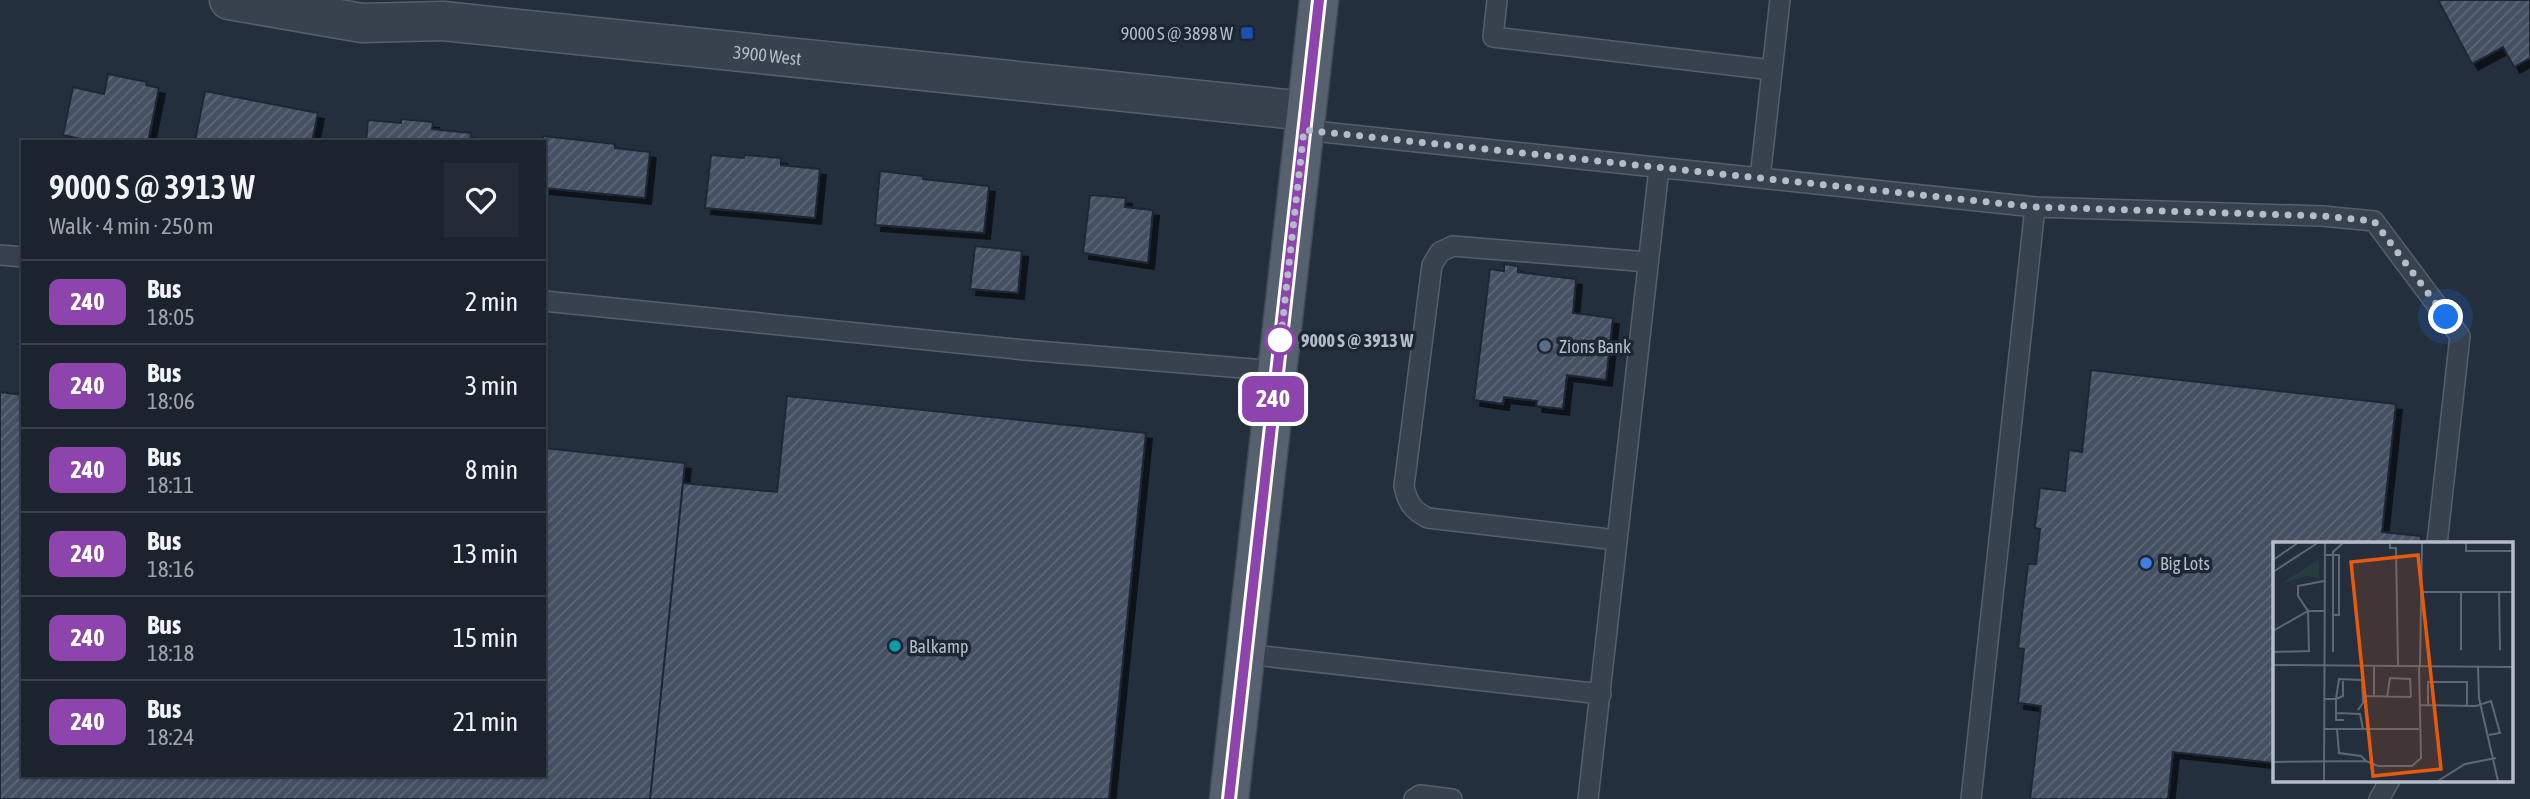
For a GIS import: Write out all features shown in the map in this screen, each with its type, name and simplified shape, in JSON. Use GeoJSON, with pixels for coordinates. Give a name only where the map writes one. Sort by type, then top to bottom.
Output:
{"type":"FeatureCollection","features":[{"type":"Feature","properties":{"kind":"main road"},"geometry":{"type":"LineString","coordinates":[[1228,799],[1319,0]]}},
{"type":"Feature","properties":{"kind":"street","name":"3900 West"},"geometry":{"type":"LineString","coordinates":[[229,0],[362,23],[444,10],[1305,120]]}},
{"type":"Feature","properties":{"kind":"lane"},"geometry":{"type":"LineString","coordinates":[[1497,0],[1493,37],[1772,70]]}},
{"type":"Feature","properties":{"kind":"lane"},"geometry":{"type":"LineString","coordinates":[[1760,178],[1780,0]]}},
{"type":"Feature","properties":{"kind":"lane"},"geometry":{"type":"LineString","coordinates":[[1305,120],[1659,168],[2035,207],[2322,216],[2374,221],[2460,336],[2437,542]]}},
{"type":"Feature","properties":{"kind":"lane"},"geometry":{"type":"LineString","coordinates":[[1588,799],[1659,168]]}},
{"type":"Feature","properties":{"kind":"lane"},"geometry":{"type":"LineString","coordinates":[[1971,799],[2035,207]]}},
{"type":"Feature","properties":{"kind":"lane"},"geometry":{"type":"LineString","coordinates":[[1617,540],[1428,518],[1416,513],[1406,498],[1404,485],[1432,265],[1440,251],[1453,246],[1648,262]]}},
{"type":"Feature","properties":{"kind":"lane"},"geometry":{"type":"LineString","coordinates":[[0,256],[21,257]]}},
{"type":"Feature","properties":{"kind":"lane"},"geometry":{"type":"LineString","coordinates":[[546,301],[1025,350],[1277,371]]}},
{"type":"Feature","properties":{"kind":"lane"},"geometry":{"type":"LineString","coordinates":[[1245,654],[1601,694]]}},
{"type":"Feature","properties":{"kind":"lane"},"geometry":{"type":"LineString","coordinates":[[2379,799],[2389,782]]}},
{"type":"Feature","properties":{"kind":"lane"},"geometry":{"type":"LineString","coordinates":[[1414,799],[1420,795],[1452,799]]}},
{"type":"Feature","properties":{"kind":"building"},"geometry":{"type":"Polygon","coordinates":[[[2438,0],[2530,0],[2530,58],[2514,67],[2503,47],[2472,64],[2438,0]]]}},
{"type":"Feature","properties":{"kind":"building"},"geometry":{"type":"Polygon","coordinates":[[[108,74],[147,82],[146,85],[159,88],[148,140],[84,140],[63,135],[73,87],[104,94],[108,74]]]}},
{"type":"Feature","properties":{"kind":"building"},"geometry":{"type":"Polygon","coordinates":[[[205,91],[318,113],[312,140],[195,140],[205,91]]]}},
{"type":"Feature","properties":{"kind":"building"},"geometry":{"type":"Polygon","coordinates":[[[401,119],[433,122],[432,129],[471,133],[470,140],[366,140],[368,120],[401,123],[401,119]]]}},
{"type":"Feature","properties":{"kind":"building"},"geometry":{"type":"Polygon","coordinates":[[[543,136],[615,144],[615,148],[650,152],[645,198],[546,188],[546,140],[543,140],[543,136]]]}},
{"type":"Feature","properties":{"kind":"building"},"geometry":{"type":"Polygon","coordinates":[[[711,155],[781,158],[781,165],[820,169],[815,218],[705,208],[711,155]]]}},
{"type":"Feature","properties":{"kind":"building"},"geometry":{"type":"Polygon","coordinates":[[[880,171],[989,186],[984,233],[875,225],[880,171]]]}},
{"type":"Feature","properties":{"kind":"building"},"geometry":{"type":"Polygon","coordinates":[[[1090,195],[1126,198],[1125,207],[1153,210],[1148,263],[1083,253],[1090,195]]]}},
{"type":"Feature","properties":{"kind":"building"},"geometry":{"type":"Polygon","coordinates":[[[975,246],[1022,251],[1018,293],[970,289],[975,246]]]}},
{"type":"Feature","properties":{"kind":"building","name":"Zions Bank"},"geometry":{"type":"Polygon","coordinates":[[[1504,264],[1518,266],[1518,272],[1576,279],[1573,313],[1613,318],[1606,380],[1567,375],[1563,409],[1536,406],[1537,401],[1504,397],[1503,404],[1474,400],[1490,269],[1504,271],[1504,264]]]}},
{"type":"Feature","properties":{"kind":"building"},"geometry":{"type":"Polygon","coordinates":[[[2091,370],[2396,404],[2382,532],[2421,536],[2421,542],[2273,542],[2273,763],[2173,752],[2168,799],[2030,799],[2041,706],[2018,703],[2024,649],[2018,648],[2028,564],[2036,564],[2040,529],[2035,528],[2040,488],[2065,491],[2069,450],[2082,452],[2091,370]]]}},
{"type":"Feature","properties":{"kind":"building"},"geometry":{"type":"Polygon","coordinates":[[[0,392],[21,395],[21,777],[546,777],[546,448],[685,463],[650,799],[0,799],[0,392]]]}},
{"type":"Feature","properties":{"kind":"building","name":"Balkamp"},"geometry":{"type":"Polygon","coordinates":[[[787,396],[1146,433],[1109,799],[650,799],[683,483],[777,492],[787,396]]]}},
{"type":"Feature","properties":{"kind":"bus line","name":"240"},"geometry":{"type":"LineString","coordinates":[[1229,799],[1319,0]]}},
{"type":"Feature","properties":{"kind":"place","name":"9000 S @ 3898 W"},"geometry":{"type":"Point","coordinates":[1247,33]}},
{"type":"Feature","properties":{"kind":"place","name":"9000 S @ 3913 W"},"geometry":{"type":"Point","coordinates":[1280,340]}},
{"type":"Feature","properties":{"kind":"place","name":"Zions Bank"},"geometry":{"type":"Point","coordinates":[1545,346]}},
{"type":"Feature","properties":{"kind":"place","name":"Big Lots"},"geometry":{"type":"Point","coordinates":[2146,563]}},
{"type":"Feature","properties":{"kind":"place","name":"Balkamp"},"geometry":{"type":"Point","coordinates":[895,646]}},
{"type":"Feature","properties":{"kind":"route"},"geometry":{"type":"LineString","coordinates":[[1280,340],[1280,345],[1304,130],[2035,207],[2322,216],[2374,221],[2446,317]]}}]}
